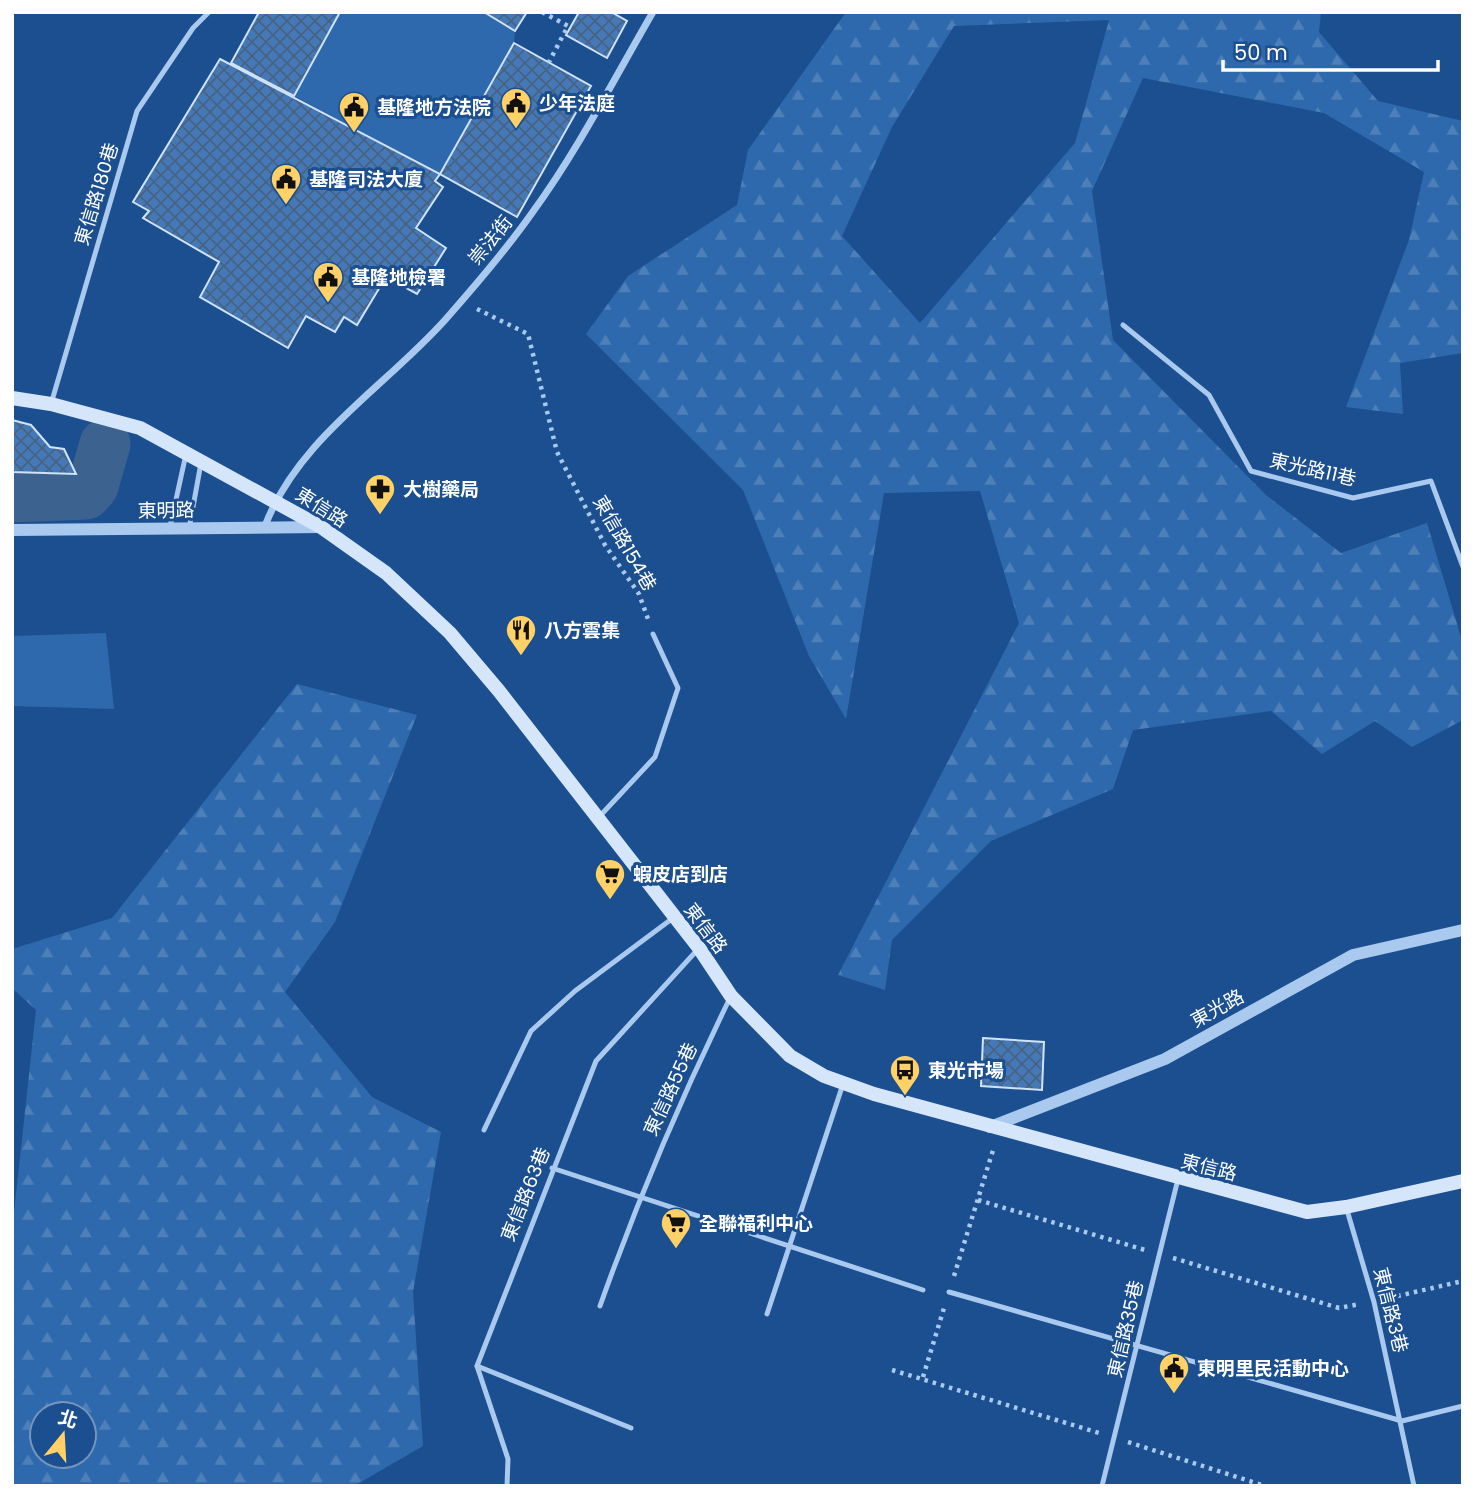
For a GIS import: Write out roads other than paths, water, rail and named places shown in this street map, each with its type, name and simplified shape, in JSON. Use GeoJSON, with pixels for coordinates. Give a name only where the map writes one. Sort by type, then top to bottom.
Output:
{"type":"FeatureCollection","features":[{"type":"Feature","properties":{"kind":"main road","name":"東信路"},"geometry":{"type":"LineString","coordinates":[[12,398],[51,404],[140,428],[321,527],[386,573],[450,633],[699,948],[731,996],[790,1056],[824,1076],[990,1127],[1307,1212],[1346,1207],[1463,1181]]}},
{"type":"Feature","properties":{"kind":"street","name":"崇法街"},"geometry":{"type":"LineString","coordinates":[[265,526],[275,500],[308,451],[399,369],[460,301],[533,212],[653,12]]}},
{"type":"Feature","properties":{"kind":"street","name":"東明路"},"geometry":{"type":"LineString","coordinates":[[12,530],[321,527]]}},
{"type":"Feature","properties":{"kind":"street","name":"東光路"},"geometry":{"type":"LineString","coordinates":[[990,1127],[1165,1059],[1353,956],[1463,930]]}},
{"type":"Feature","properties":{"kind":"lane","name":"東信路180巷"},"geometry":{"type":"LineString","coordinates":[[51,404],[137,111],[193,28],[209,12]]}},
{"type":"Feature","properties":{"kind":"lane","name":"東光路11巷"},"geometry":{"type":"LineString","coordinates":[[1123,325],[1209,394],[1251,471],[1353,498],[1431,481],[1463,567]]}},
{"type":"Feature","properties":{"kind":"lane"},"geometry":{"type":"LineString","coordinates":[[170,530],[186,452]]}},
{"type":"Feature","properties":{"kind":"lane"},"geometry":{"type":"LineString","coordinates":[[189,528],[202,460]]}},
{"type":"Feature","properties":{"kind":"lane"},"geometry":{"type":"LineString","coordinates":[[598,818],[655,757],[678,688],[653,634]]}},
{"type":"Feature","properties":{"kind":"lane"},"geometry":{"type":"LineString","coordinates":[[484,1129],[531,1031],[575,991],[674,917]]}},
{"type":"Feature","properties":{"kind":"lane","name":"東信路63巷"},"geometry":{"type":"LineString","coordinates":[[478,1366],[552,1168],[596,1061],[699,948]]}},
{"type":"Feature","properties":{"kind":"lane","name":"東信路55巷"},"geometry":{"type":"LineString","coordinates":[[600,1306],[639,1196],[686,1086],[731,996]]}},
{"type":"Feature","properties":{"kind":"lane"},"geometry":{"type":"LineString","coordinates":[[767,1314],[843,1082]]}},
{"type":"Feature","properties":{"kind":"lane"},"geometry":{"type":"LineString","coordinates":[[552,1168],[923,1290]]}},
{"type":"Feature","properties":{"kind":"lane","name":"東信路35巷"},"geometry":{"type":"LineString","coordinates":[[1102,1486],[1178,1178]]}},
{"type":"Feature","properties":{"kind":"lane","name":"東信路3巷"},"geometry":{"type":"LineString","coordinates":[[1346,1207],[1374,1302],[1414,1486]]}},
{"type":"Feature","properties":{"kind":"lane"},"geometry":{"type":"LineString","coordinates":[[949,1292],[1402,1421],[1463,1405]]}},
{"type":"Feature","properties":{"kind":"lane"},"geometry":{"type":"LineString","coordinates":[[478,1366],[631,1428]]}},
{"type":"Feature","properties":{"kind":"lane"},"geometry":{"type":"LineString","coordinates":[[478,1366],[508,1459],[507,1486]]}},
{"type":"Feature","properties":{"kind":"waterway"},"geometry":{"type":"LineString","coordinates":[[12,497],[86,494],[93,486],[105,444]]}},
{"type":"Feature","properties":{"kind":"place","name":"少年法庭"},"geometry":{"type":"Point","coordinates":[516,130]}},
{"type":"Feature","properties":{"kind":"place","name":"基隆地方法院"},"geometry":{"type":"Point","coordinates":[354,134]}},
{"type":"Feature","properties":{"kind":"place","name":"基隆司法大廈"},"geometry":{"type":"Point","coordinates":[286,206]}},
{"type":"Feature","properties":{"kind":"place","name":"基隆地檢署"},"geometry":{"type":"Point","coordinates":[328,304]}},
{"type":"Feature","properties":{"kind":"place","name":"大樹藥局"},"geometry":{"type":"Point","coordinates":[380,516]}},
{"type":"Feature","properties":{"kind":"place","name":"八方雲集"},"geometry":{"type":"Point","coordinates":[521,657]}},
{"type":"Feature","properties":{"kind":"place","name":"蝦皮店到店"},"geometry":{"type":"Point","coordinates":[610,901]}},
{"type":"Feature","properties":{"kind":"place","name":"東光市場"},"geometry":{"type":"Point","coordinates":[905,1097]}},
{"type":"Feature","properties":{"kind":"place","name":"全聯福利中心"},"geometry":{"type":"Point","coordinates":[676,1250]}},
{"type":"Feature","properties":{"kind":"place","name":"東明里民活動中心"},"geometry":{"type":"Point","coordinates":[1174,1395]}}]}
